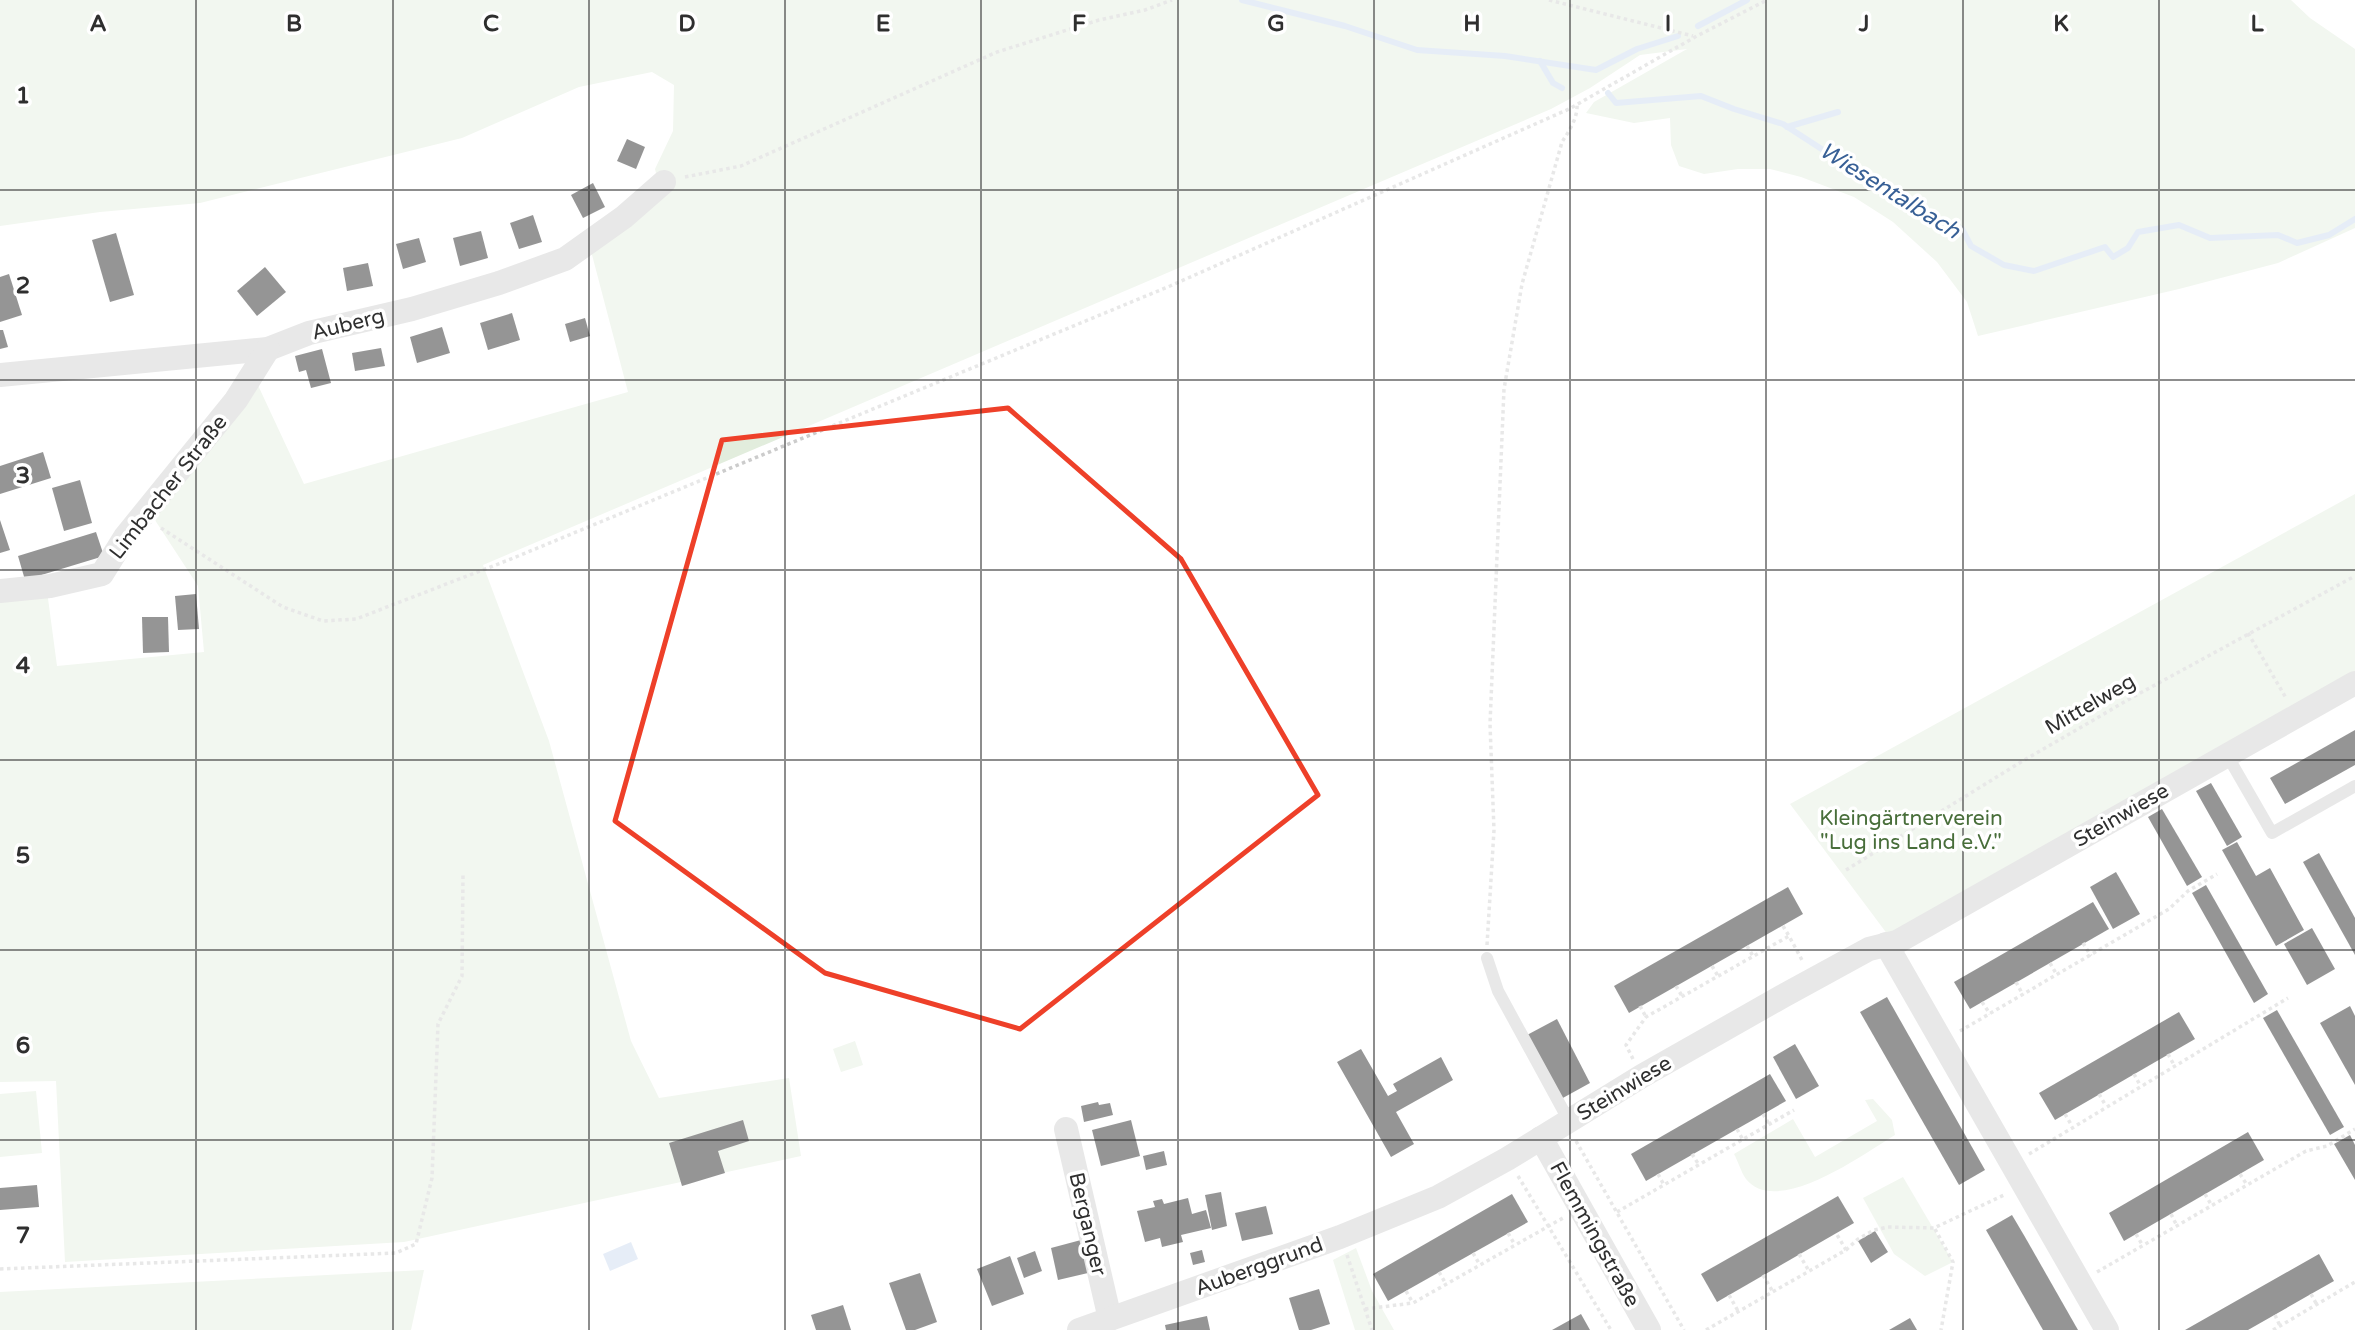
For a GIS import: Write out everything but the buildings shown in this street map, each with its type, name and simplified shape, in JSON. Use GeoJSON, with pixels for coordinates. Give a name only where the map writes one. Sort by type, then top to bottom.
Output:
{"type":"FeatureCollection","features":[{"type":"Feature","properties":{"kind":"street","name":"Auberg"},"geometry":{"type":"LineString","coordinates":[[0,375],[268,349],[309,333],[412,309],[565,259],[624,217],[664,182]]}},
{"type":"Feature","properties":{"kind":"street","name":"Limbacher Straße"},"geometry":{"type":"LineString","coordinates":[[0,592],[50,586],[102,575],[125,537],[236,401],[268,349]]}},
{"type":"Feature","properties":{"kind":"street","name":"Steinwiese"},"geometry":{"type":"LineString","coordinates":[[1438,1197],[1541,1138],[1570,1127],[1642,1076],[1813,979],[1869,949],[1897,942],[2355,684]]}},
{"type":"Feature","properties":{"kind":"street"},"geometry":{"type":"LineString","coordinates":[[1886,944],[2107,1330]]}},
{"type":"Feature","properties":{"kind":"street","name":"Berganger"},"geometry":{"type":"LineString","coordinates":[[1066,1129],[1110,1319]]}},
{"type":"Feature","properties":{"kind":"street","name":"Flemmingstraße"},"geometry":{"type":"LineString","coordinates":[[1541,1138],[1649,1330]]}},
{"type":"Feature","properties":{"kind":"street","name":"Auberggrund"},"geometry":{"type":"LineString","coordinates":[[1079,1330],[1340,1237],[1438,1197]]}},
{"type":"Feature","properties":{"kind":"lane"},"geometry":{"type":"LineString","coordinates":[[2227,755],[2272,833],[2355,786]]}},
{"type":"Feature","properties":{"kind":"lane"},"geometry":{"type":"LineString","coordinates":[[1487,958],[1497,992],[1570,1127]]}},
{"type":"Feature","properties":{"kind":"path"},"geometry":{"type":"LineString","coordinates":[[664,182],[741,166],[997,52],[1172,0]]}},
{"type":"Feature","properties":{"kind":"path"},"geometry":{"type":"LineString","coordinates":[[1549,0],[1695,37]]}},
{"type":"Feature","properties":{"kind":"path"},"geometry":{"type":"LineString","coordinates":[[142,515],[283,607],[323,621],[356,619],[510,559],[1170,286],[1577,104],[1695,37],[1767,0]]}},
{"type":"Feature","properties":{"kind":"path"},"geometry":{"type":"LineString","coordinates":[[1487,958],[1494,830],[1490,724],[1504,389],[1522,284],[1562,142],[1578,110],[1577,104]]}},
{"type":"Feature","properties":{"kind":"path","name":"Mittelweg"},"geometry":{"type":"LineString","coordinates":[[1846,870],[2021,762],[2248,633],[2355,576]]}},
{"type":"Feature","properties":{"kind":"path"},"geometry":{"type":"LineString","coordinates":[[2248,633],[2296,716]]}},
{"type":"Feature","properties":{"kind":"path"},"geometry":{"type":"LineString","coordinates":[[1942,1042],[2169,909],[2188,891],[2217,874]]}},
{"type":"Feature","properties":{"kind":"path"},"geometry":{"type":"LineString","coordinates":[[0,1269],[396,1253],[416,1244],[432,1178],[438,1024],[462,976],[463,875]]}},
{"type":"Feature","properties":{"kind":"path"},"geometry":{"type":"LineString","coordinates":[[1783,926],[1813,979]]}},
{"type":"Feature","properties":{"kind":"path"},"geometry":{"type":"LineString","coordinates":[[1642,1076],[1626,1045],[1646,1017],[1789,936]]}},
{"type":"Feature","properties":{"kind":"path"},"geometry":{"type":"LineString","coordinates":[[2083,943],[2091,956]]}},
{"type":"Feature","properties":{"kind":"path"},"geometry":{"type":"LineString","coordinates":[[1747,946],[1753,956]]}},
{"type":"Feature","properties":{"kind":"path"},"geometry":{"type":"LineString","coordinates":[[2050,963],[2057,975]]}},
{"type":"Feature","properties":{"kind":"path"},"geometry":{"type":"LineString","coordinates":[[1712,966],[1718,976]]}},
{"type":"Feature","properties":{"kind":"path"},"geometry":{"type":"LineString","coordinates":[[2016,982],[2023,995]]}},
{"type":"Feature","properties":{"kind":"path"},"geometry":{"type":"LineString","coordinates":[[1676,986],[1682,996]]}},
{"type":"Feature","properties":{"kind":"path"},"geometry":{"type":"LineString","coordinates":[[2012,1164],[2288,998]]}},
{"type":"Feature","properties":{"kind":"path"},"geometry":{"type":"LineString","coordinates":[[1982,1002],[1990,1014]]}},
{"type":"Feature","properties":{"kind":"path"},"geometry":{"type":"LineString","coordinates":[[1640,1006],[1646,1017]]}},
{"type":"Feature","properties":{"kind":"path"},"geometry":{"type":"LineString","coordinates":[[2168,1054],[2174,1065]]}},
{"type":"Feature","properties":{"kind":"path"},"geometry":{"type":"LineString","coordinates":[[2134,1074],[2140,1085]]}},
{"type":"Feature","properties":{"kind":"path"},"geometry":{"type":"LineString","coordinates":[[2099,1094],[2106,1106]]}},
{"type":"Feature","properties":{"kind":"path"},"geometry":{"type":"LineString","coordinates":[[1365,1309],[1413,1303],[1548,1226],[1617,1212],[1794,1110]]}},
{"type":"Feature","properties":{"kind":"path"},"geometry":{"type":"LineString","coordinates":[[1763,1114],[1769,1125]]}},
{"type":"Feature","properties":{"kind":"path"},"geometry":{"type":"LineString","coordinates":[[2065,1114],[2072,1126]]}},
{"type":"Feature","properties":{"kind":"path"},"geometry":{"type":"LineString","coordinates":[[1570,1127],[1684,1330]]}},
{"type":"Feature","properties":{"kind":"path"},"geometry":{"type":"LineString","coordinates":[[1737,1129],[1743,1140]]}},
{"type":"Feature","properties":{"kind":"path"},"geometry":{"type":"LineString","coordinates":[[2080,1282],[2306,1151],[2327,1146],[2355,1129]]}},
{"type":"Feature","properties":{"kind":"path"},"geometry":{"type":"LineString","coordinates":[[1692,1154],[1699,1165]]}},
{"type":"Feature","properties":{"kind":"path"},"geometry":{"type":"LineString","coordinates":[[1507,1159],[1611,1330]]}},
{"type":"Feature","properties":{"kind":"path"},"geometry":{"type":"LineString","coordinates":[[1658,1174],[1664,1185]]}},
{"type":"Feature","properties":{"kind":"path"},"geometry":{"type":"LineString","coordinates":[[2240,1174],[2247,1185]]}},
{"type":"Feature","properties":{"kind":"path"},"geometry":{"type":"LineString","coordinates":[[2205,1194],[2212,1206]]}},
{"type":"Feature","properties":{"kind":"path"},"geometry":{"type":"LineString","coordinates":[[1706,1330],[1846,1250],[1874,1230],[1888,1227],[1934,1228],[1993,1200]]}},
{"type":"Feature","properties":{"kind":"path"},"geometry":{"type":"LineString","coordinates":[[2171,1214],[2177,1226]]}},
{"type":"Feature","properties":{"kind":"path"},"geometry":{"type":"LineString","coordinates":[[1934,1228],[1953,1262],[1941,1330]]}},
{"type":"Feature","properties":{"kind":"path"},"geometry":{"type":"LineString","coordinates":[[1508,1233],[1515,1245]]}},
{"type":"Feature","properties":{"kind":"path"},"geometry":{"type":"LineString","coordinates":[[1836,1233],[1846,1250]]}},
{"type":"Feature","properties":{"kind":"path"},"geometry":{"type":"LineString","coordinates":[[2136,1234],[2143,1246]]}},
{"type":"Feature","properties":{"kind":"path"},"geometry":{"type":"LineString","coordinates":[[1340,1237],[1372,1330]]}},
{"type":"Feature","properties":{"kind":"path"},"geometry":{"type":"LineString","coordinates":[[1473,1253],[1480,1265]]}},
{"type":"Feature","properties":{"kind":"path"},"geometry":{"type":"LineString","coordinates":[[1799,1254],[1809,1271]]}},
{"type":"Feature","properties":{"kind":"path"},"geometry":{"type":"LineString","coordinates":[[1439,1272],[1446,1284]]}},
{"type":"Feature","properties":{"kind":"path"},"geometry":{"type":"LineString","coordinates":[[1763,1275],[1773,1292]]}},
{"type":"Feature","properties":{"kind":"path"},"geometry":{"type":"LineString","coordinates":[[2273,1330],[2355,1282]]}},
{"type":"Feature","properties":{"kind":"path"},"geometry":{"type":"LineString","coordinates":[[1406,1291],[1413,1303]]}},
{"type":"Feature","properties":{"kind":"path"},"geometry":{"type":"LineString","coordinates":[[2311,1294],[2317,1305]]}},
{"type":"Feature","properties":{"kind":"path"},"geometry":{"type":"LineString","coordinates":[[1729,1295],[1738,1311]]}},
{"type":"Feature","properties":{"kind":"path"},"geometry":{"type":"LineString","coordinates":[[2275,1315],[2280,1325]]}},
{"type":"Feature","properties":{"kind":"highlighted area"},"geometry":{"type":"Polygon","coordinates":[[[1008,408],[1181,559],[1318,795],[1020,1029],[825,973],[615,821],[722,440],[1008,408]]]}},
{"type":"Feature","properties":{"kind":"green space"},"geometry":{"type":"Polygon","coordinates":[[[0,0],[2291,0],[2310,18],[2355,49],[2355,228],[2278,263],[1978,336],[1967,302],[1937,262],[1893,222],[1854,197],[1801,177],[1770,169],[1738,169],[1704,174],[1679,166],[1671,145],[1670,118],[1634,123],[1586,113],[1594,102],[1687,49],[1640,55],[1590,88],[1551,109],[483,565],[549,741],[631,1041],[659,1098],[789,1078],[801,1156],[404,1242],[65,1262],[56,1081],[0,1082],[0,595],[47,591],[57,666],[204,652],[198,586],[151,514],[256,381],[304,484],[628,392],[591,251],[661,193],[655,169],[673,131],[674,85],[652,72],[579,87],[462,138],[200,203],[100,212],[0,226],[0,0]]]}},
{"type":"Feature","properties":{"kind":"green space","name":"Kleingärtnerverein \"Lug ins Land e.V.\""},"geometry":{"type":"Polygon","coordinates":[[[2355,494],[2355,674],[1888,935],[1790,804],[2355,494]]]}},
{"type":"Feature","properties":{"kind":"green space"},"geometry":{"type":"Polygon","coordinates":[[[855,1041],[863,1065],[841,1072],[833,1049],[855,1041]]]}},
{"type":"Feature","properties":{"kind":"green space"},"geometry":{"type":"Polygon","coordinates":[[[36,1091],[42,1153],[0,1157],[0,1094],[36,1091]]]}},
{"type":"Feature","properties":{"kind":"green space"},"geometry":{"type":"Polygon","coordinates":[[[1873,1099],[1892,1120],[1895,1135],[1843,1167],[1799,1187],[1778,1191],[1760,1189],[1744,1176],[1734,1154],[1793,1119],[1815,1157],[1877,1121],[1865,1100],[1873,1099]]]}},
{"type":"Feature","properties":{"kind":"green space"},"geometry":{"type":"Polygon","coordinates":[[[1903,1177],[1953,1262],[1925,1276],[1894,1254],[1863,1198],[1903,1177]]]}},
{"type":"Feature","properties":{"kind":"green space"},"geometry":{"type":"Polygon","coordinates":[[[1356,1248],[1372,1291],[1394,1330],[1355,1330],[1333,1260],[1356,1248]]]}},
{"type":"Feature","properties":{"kind":"green space"},"geometry":{"type":"Polygon","coordinates":[[[424,1270],[411,1330],[0,1330],[0,1292],[424,1270]]]}},
{"type":"Feature","properties":{"kind":"water"},"geometry":{"type":"Polygon","coordinates":[[[631,1242],[638,1259],[610,1271],[603,1254],[631,1242]]]}},
{"type":"Feature","properties":{"kind":"waterway","name":"Wiesentalbach"},"geometry":{"type":"LineString","coordinates":[[1242,0],[1345,26],[1417,50],[1505,56],[1596,70],[1637,49],[1678,36]]}},
{"type":"Feature","properties":{"kind":"waterway"},"geometry":{"type":"LineString","coordinates":[[1698,26],[1747,0]]}},
{"type":"Feature","properties":{"kind":"waterway"},"geometry":{"type":"LineString","coordinates":[[1540,61],[1553,83],[1562,88]]}},
{"type":"Feature","properties":{"kind":"waterway","name":"Wiesentalbach"},"geometry":{"type":"LineString","coordinates":[[1608,93],[1616,103],[1701,96],[1783,124],[1837,159],[1897,190],[1928,219],[1962,229],[1971,246],[2004,265],[2034,271],[2105,247],[2113,257],[2128,248],[2138,232],[2179,225],[2210,238],[2278,235],[2297,243],[2329,235],[2355,219]]}},
{"type":"Feature","properties":{"kind":"waterway"},"geometry":{"type":"LineString","coordinates":[[1787,127],[1838,112]]}}]}
